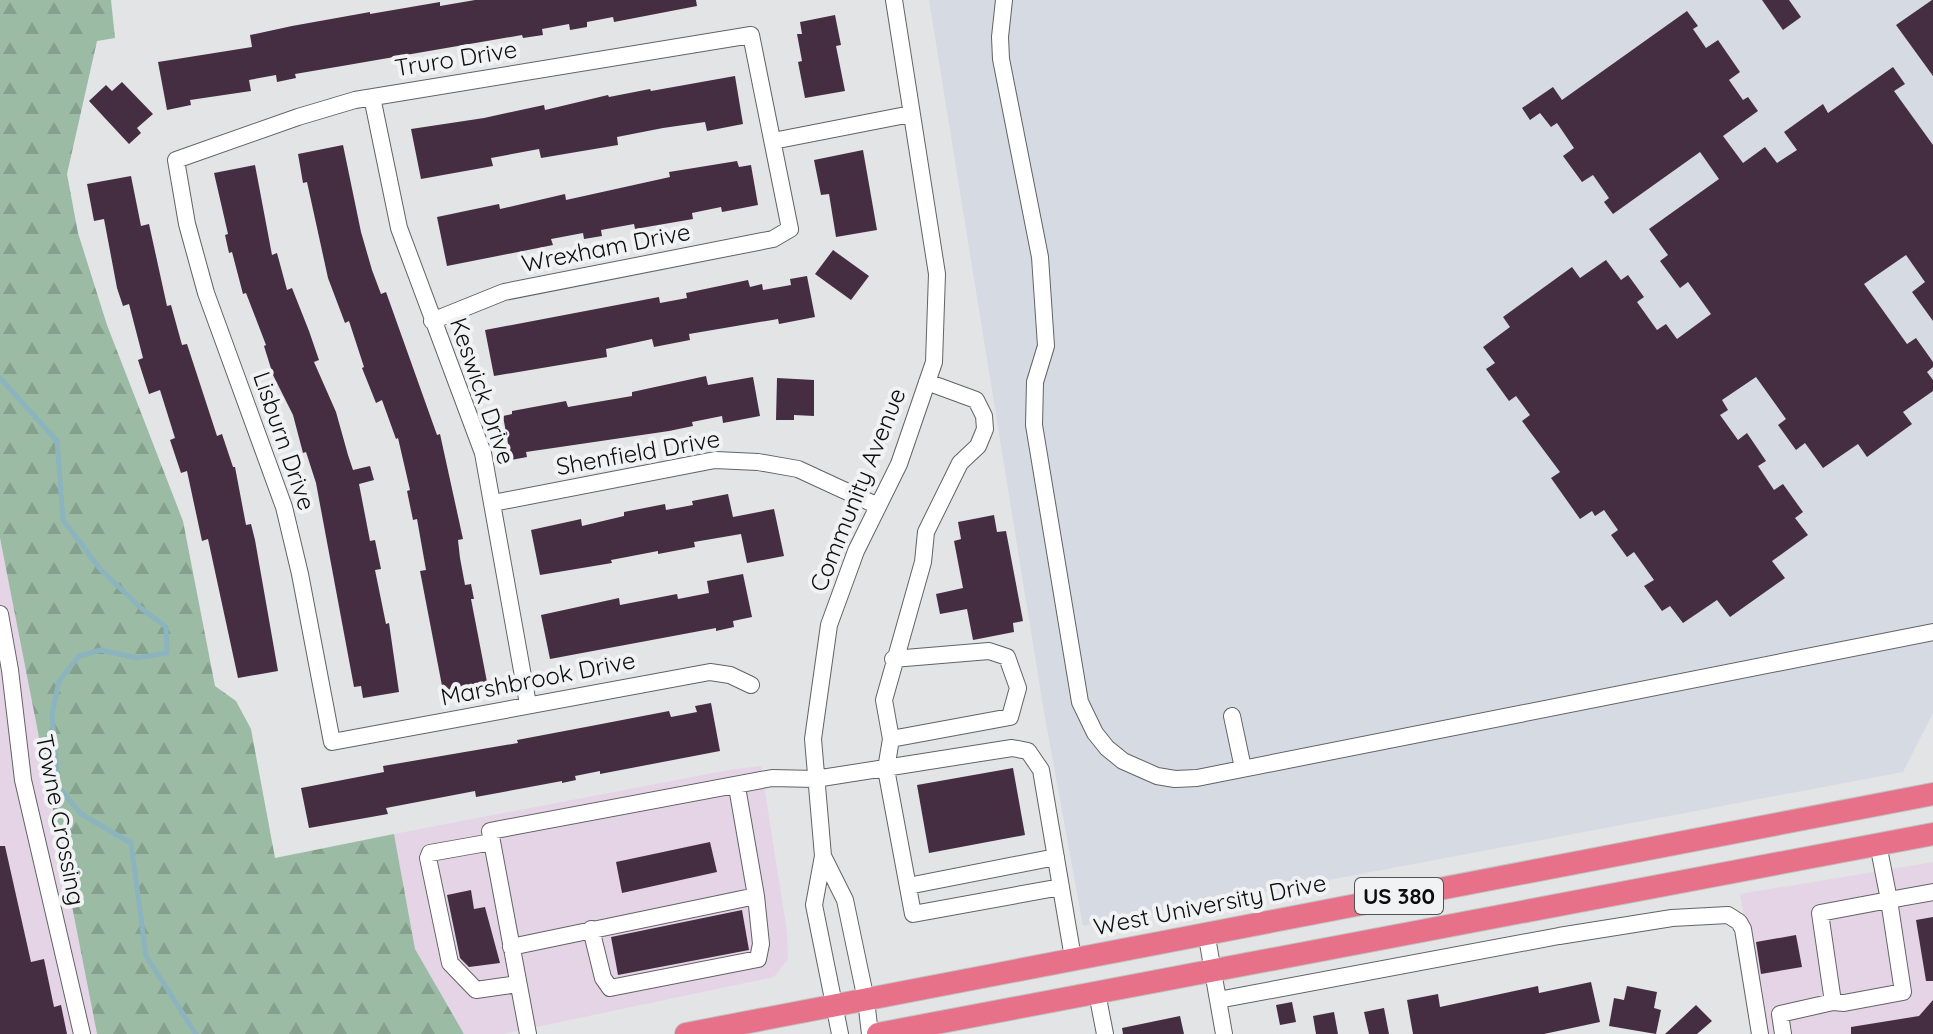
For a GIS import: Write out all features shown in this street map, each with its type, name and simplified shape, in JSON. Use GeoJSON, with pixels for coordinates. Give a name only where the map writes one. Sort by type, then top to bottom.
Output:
{"type":"FeatureCollection","features":[{"type":"Feature","properties":{"kind":"highway","name":"West University Drive"},"geometry":{"type":"LineString","coordinates":[[686,1034],[1933,794]]}},
{"type":"Feature","properties":{"kind":"highway","name":"US 380"},"geometry":{"type":"LineString","coordinates":[[878,1034],[1933,834]]}},
{"type":"Feature","properties":{"kind":"street","name":"Community Avenue"},"geometry":{"type":"LineString","coordinates":[[840,1034],[814,905],[823,856],[813,739],[829,625],[856,551],[899,464],[934,362],[937,274],[894,0]]}},
{"type":"Feature","properties":{"kind":"street"},"geometry":{"type":"LineString","coordinates":[[1004,0],[1001,59],[1041,272],[1046,346],[1035,382],[1034,425],[1080,702],[1086,719],[1107,748],[1139,770],[1175,779],[1243,768],[1933,632]]}},
{"type":"Feature","properties":{"kind":"street","name":"Truro Drive"},"geometry":{"type":"LineString","coordinates":[[176,160],[298,117],[372,97],[751,35],[773,141]]}},
{"type":"Feature","properties":{"kind":"street","name":"Keswick Drive"},"geometry":{"type":"LineString","coordinates":[[372,97],[399,228],[483,453],[528,704]]}},
{"type":"Feature","properties":{"kind":"street"},"geometry":{"type":"LineString","coordinates":[[773,141],[911,114]]}},
{"type":"Feature","properties":{"kind":"street","name":"Wrexham Drive"},"geometry":{"type":"LineString","coordinates":[[432,321],[504,292],[773,239],[790,229],[773,141]]}},
{"type":"Feature","properties":{"kind":"street","name":"Lisburn Drive"},"geometry":{"type":"LineString","coordinates":[[176,160],[187,224],[206,293],[284,507],[332,742]]}},
{"type":"Feature","properties":{"kind":"street"},"geometry":{"type":"LineString","coordinates":[[927,382],[976,400],[984,416],[985,429],[978,446],[960,463],[926,532],[923,562],[893,659],[884,700],[891,739],[886,769],[913,914],[1061,887]]}},
{"type":"Feature","properties":{"kind":"street","name":"Shenfield Drive"},"geometry":{"type":"LineString","coordinates":[[493,503],[715,460],[758,462],[798,469],[878,506]]}},
{"type":"Feature","properties":{"kind":"street","name":"Towne Crossing"},"geometry":{"type":"LineString","coordinates":[[0,614],[23,780],[82,1034]]}},
{"type":"Feature","properties":{"kind":"street"},"geometry":{"type":"LineString","coordinates":[[891,739],[1010,717],[1018,688],[1007,657],[989,651],[893,659]]}},
{"type":"Feature","properties":{"kind":"street","name":"Marshbrook Drive"},"geometry":{"type":"LineString","coordinates":[[332,742],[710,672],[730,675],[751,685]]}},
{"type":"Feature","properties":{"kind":"street"},"geometry":{"type":"LineString","coordinates":[[1232,716],[1243,768]]}},
{"type":"Feature","properties":{"kind":"street"},"geometry":{"type":"LineString","coordinates":[[528,1034],[490,831],[772,778],[815,779],[1012,748],[1028,751],[1041,770],[1073,958]]}},
{"type":"Feature","properties":{"kind":"street"},"geometry":{"type":"LineString","coordinates":[[591,929],[603,978],[610,988],[758,959],[761,944],[756,896],[737,787]]}},
{"type":"Feature","properties":{"kind":"street"},"geometry":{"type":"LineString","coordinates":[[492,842],[430,853],[428,858],[450,963],[476,990],[518,984]]}},
{"type":"Feature","properties":{"kind":"street"},"geometry":{"type":"LineString","coordinates":[[1783,1034],[1780,1014],[1833,1002],[1844,1003],[1903,992],[1878,844]]}},
{"type":"Feature","properties":{"kind":"street","name":"Community Avenue"},"geometry":{"type":"LineString","coordinates":[[823,856],[845,900],[870,1034]]}},
{"type":"Feature","properties":{"kind":"street"},"geometry":{"type":"LineString","coordinates":[[908,886],[1056,857]]}},
{"type":"Feature","properties":{"kind":"street"},"geometry":{"type":"LineString","coordinates":[[1833,1002],[1820,913],[1933,892]]}},
{"type":"Feature","properties":{"kind":"street"},"geometry":{"type":"LineString","coordinates":[[511,947],[756,896]]}},
{"type":"Feature","properties":{"kind":"street"},"geometry":{"type":"LineString","coordinates":[[1218,1000],[1573,933],[1722,914],[1734,918],[1743,929],[1760,1034]]}},
{"type":"Feature","properties":{"kind":"street"},"geometry":{"type":"LineString","coordinates":[[1206,932],[1224,1034]]}},
{"type":"Feature","properties":{"kind":"street"},"geometry":{"type":"LineString","coordinates":[[1097,993],[1105,1034]]}},
{"type":"Feature","properties":{"kind":"shaded area"},"geometry":{"type":"Polygon","coordinates":[[[929,0],[1933,0],[1933,713],[1903,772],[1083,926],[1044,712],[929,0]]]}},
{"type":"Feature","properties":{"kind":"shaded area"},"geometry":{"type":"Polygon","coordinates":[[[0,538],[97,1034],[0,1034],[0,538]]]}},
{"type":"Feature","properties":{"kind":"shaded area"},"geometry":{"type":"Polygon","coordinates":[[[761,766],[787,932],[788,959],[774,977],[503,1034],[464,1034],[415,949],[394,834],[761,766]]]}},
{"type":"Feature","properties":{"kind":"shaded area"},"geometry":{"type":"Polygon","coordinates":[[[1933,862],[1933,1034],[1768,1034],[1762,997],[1758,998],[1740,894],[1933,862]]]}},
{"type":"Feature","properties":{"kind":"green space"},"geometry":{"type":"Polygon","coordinates":[[[0,0],[111,0],[115,38],[97,41],[67,174],[78,233],[107,325],[183,521],[215,686],[236,701],[251,729],[275,858],[394,834],[415,949],[464,1034],[97,1034],[0,538],[0,0]]]}},
{"type":"Feature","properties":{"kind":"building"},"geometry":{"type":"Polygon","coordinates":[[[475,0],[696,0],[697,6],[614,22],[613,17],[587,22],[587,27],[570,30],[569,24],[542,29],[543,35],[523,38],[522,35],[295,74],[296,78],[277,82],[276,75],[249,80],[251,91],[190,100],[191,105],[167,110],[158,62],[252,47],[250,35],[292,26],[440,2],[440,6],[475,0]]]}},
{"type":"Feature","properties":{"kind":"building"},"geometry":{"type":"Polygon","coordinates":[[[1762,0],[1789,0],[1801,17],[1783,30],[1762,0]]]}},
{"type":"Feature","properties":{"kind":"building"},"geometry":{"type":"Polygon","coordinates":[[[1933,0],[1933,76],[1896,25],[1933,0]]]}},
{"type":"Feature","properties":{"kind":"building"},"geometry":{"type":"Polygon","coordinates":[[[1687,11],[1698,26],[1693,29],[1706,48],[1718,40],[1740,72],[1729,80],[1743,100],[1748,97],[1758,111],[1723,136],[1743,163],[1765,147],[1777,163],[1797,150],[1784,132],[1823,104],[1828,113],[1893,67],[1905,84],[1894,91],[1933,145],[1933,321],[1912,292],[1925,282],[1906,255],[1864,284],[1907,344],[1916,338],[1933,362],[1933,367],[1927,372],[1933,380],[1933,391],[1903,412],[1912,424],[1867,457],[1858,444],[1823,468],[1805,443],[1796,450],[1778,425],[1786,419],[1756,377],[1722,400],[1728,410],[1720,415],[1738,440],[1747,433],[1766,461],[1758,466],[1774,490],[1783,484],[1803,512],[1795,518],[1808,535],[1772,561],[1785,578],[1730,617],[1717,600],[1683,623],[1670,606],[1662,611],[1644,586],[1654,580],[1634,552],[1627,557],[1611,535],[1618,530],[1604,510],[1595,516],[1592,511],[1580,519],[1551,478],[1560,472],[1522,421],[1530,415],[1516,396],[1509,401],[1486,369],[1495,363],[1483,347],[1510,327],[1503,317],[1572,267],[1580,278],[1606,260],[1621,280],[1628,275],[1644,297],[1637,302],[1657,330],[1666,324],[1677,339],[1711,314],[1688,282],[1680,288],[1660,261],[1668,255],[1649,229],[1719,179],[1700,152],[1613,214],[1604,202],[1609,198],[1593,175],[1582,182],[1563,156],[1574,148],[1557,123],[1551,127],[1540,113],[1530,120],[1522,108],[1553,87],[1562,100],[1687,11]]]}},
{"type":"Feature","properties":{"kind":"building"},"geometry":{"type":"Polygon","coordinates":[[[835,15],[841,45],[836,46],[845,91],[805,98],[798,62],[802,61],[797,34],[802,34],[800,22],[835,15]]]}},
{"type":"Feature","properties":{"kind":"building"},"geometry":{"type":"Polygon","coordinates":[[[735,76],[743,124],[707,131],[705,122],[663,128],[617,137],[618,145],[541,158],[539,149],[491,158],[493,166],[421,179],[411,129],[544,105],[545,110],[608,95],[651,91],[735,76]]]}},
{"type":"Feature","properties":{"kind":"building"},"geometry":{"type":"Polygon","coordinates":[[[122,82],[153,114],[137,128],[141,133],[129,144],[89,101],[106,85],[112,91],[122,82]]]}},
{"type":"Feature","properties":{"kind":"building"},"geometry":{"type":"Polygon","coordinates":[[[343,145],[372,270],[381,294],[386,292],[437,435],[440,434],[463,539],[458,540],[465,585],[471,584],[474,599],[471,599],[487,682],[443,691],[420,571],[426,570],[417,519],[413,520],[407,491],[410,490],[398,438],[382,400],[376,403],[349,321],[345,323],[328,278],[298,154],[343,145]]]}},
{"type":"Feature","properties":{"kind":"building"},"geometry":{"type":"Polygon","coordinates":[[[863,150],[877,230],[836,237],[829,194],[821,195],[814,160],[863,150]]]}},
{"type":"Feature","properties":{"kind":"building"},"geometry":{"type":"Polygon","coordinates":[[[737,161],[739,167],[751,165],[758,205],[722,212],[721,207],[692,213],[693,219],[635,229],[634,224],[601,230],[602,236],[584,239],[583,233],[551,239],[553,245],[447,266],[437,217],[499,204],[500,209],[565,194],[566,200],[670,177],[669,172],[737,161]]]}},
{"type":"Feature","properties":{"kind":"building"},"geometry":{"type":"Polygon","coordinates":[[[255,165],[272,255],[277,253],[287,290],[292,288],[309,331],[319,360],[314,362],[336,412],[353,470],[370,466],[374,480],[359,484],[370,541],[375,540],[381,569],[375,570],[386,624],[389,623],[399,692],[363,698],[361,686],[354,687],[316,483],[306,452],[303,453],[293,415],[273,375],[266,345],[246,293],[243,294],[232,252],[229,253],[225,235],[228,234],[214,173],[255,165]]]}},
{"type":"Feature","properties":{"kind":"building"},"geometry":{"type":"Polygon","coordinates":[[[131,176],[141,226],[149,224],[167,306],[171,305],[182,345],[187,344],[217,436],[222,434],[235,467],[246,525],[251,524],[255,540],[278,671],[238,678],[208,539],[202,541],[187,471],[181,473],[170,440],[175,438],[160,390],[149,394],[138,360],[143,358],[129,304],[123,306],[117,288],[104,219],[94,221],[87,184],[131,176]]]}},
{"type":"Feature","properties":{"kind":"building"},"geometry":{"type":"Polygon","coordinates":[[[833,250],[869,276],[851,300],[815,274],[833,250]]]}},
{"type":"Feature","properties":{"kind":"building"},"geometry":{"type":"Polygon","coordinates":[[[807,276],[815,317],[779,324],[778,319],[689,334],[690,340],[654,347],[652,339],[606,349],[607,357],[494,376],[485,330],[659,297],[660,303],[687,298],[686,293],[748,280],[750,287],[762,284],[763,290],[791,285],[790,279],[807,276]]]}},
{"type":"Feature","properties":{"kind":"building"},"geometry":{"type":"Polygon","coordinates":[[[706,376],[708,385],[753,377],[760,416],[723,423],[722,416],[669,431],[526,452],[527,457],[511,460],[503,416],[512,414],[512,411],[566,401],[568,407],[632,396],[632,392],[706,376]]]}},
{"type":"Feature","properties":{"kind":"building"},"geometry":{"type":"Polygon","coordinates":[[[777,378],[814,380],[814,416],[794,415],[794,420],[776,420],[777,378]]]}},
{"type":"Feature","properties":{"kind":"building"},"geometry":{"type":"Polygon","coordinates":[[[728,494],[733,517],[774,509],[784,556],[747,563],[741,534],[694,542],[695,547],[658,554],[658,551],[611,560],[612,563],[540,575],[531,530],[581,519],[582,526],[624,516],[624,512],[665,504],[666,510],[728,494]]]}},
{"type":"Feature","properties":{"kind":"building"},"geometry":{"type":"Polygon","coordinates":[[[994,515],[997,532],[1006,531],[1023,621],[1013,623],[1014,632],[973,640],[967,609],[940,614],[936,594],[963,588],[954,541],[961,539],[958,522],[994,515]]]}},
{"type":"Feature","properties":{"kind":"building"},"geometry":{"type":"Polygon","coordinates":[[[743,574],[752,617],[733,621],[734,627],[550,659],[541,615],[619,598],[620,605],[677,594],[678,599],[709,593],[707,581],[743,574]]]}},
{"type":"Feature","properties":{"kind":"building"},"geometry":{"type":"Polygon","coordinates":[[[711,703],[720,751],[575,776],[576,780],[562,783],[476,797],[475,791],[386,808],[388,814],[309,828],[301,788],[384,772],[383,766],[518,743],[517,740],[669,711],[671,717],[697,712],[695,706],[711,703]]]}},
{"type":"Feature","properties":{"kind":"building"},"geometry":{"type":"Polygon","coordinates":[[[1013,768],[1025,835],[929,853],[917,785],[1013,768]]]}},
{"type":"Feature","properties":{"kind":"building"},"geometry":{"type":"Polygon","coordinates":[[[710,842],[717,872],[622,893],[616,862],[710,842]]]}},
{"type":"Feature","properties":{"kind":"building"},"geometry":{"type":"Polygon","coordinates":[[[0,846],[5,846],[31,962],[44,959],[54,1007],[61,1005],[67,1034],[0,1034],[0,846]]]}},
{"type":"Feature","properties":{"kind":"building"},"geometry":{"type":"Polygon","coordinates":[[[471,890],[474,909],[485,907],[500,963],[469,967],[460,958],[447,895],[471,890]]]}},
{"type":"Feature","properties":{"kind":"building"},"geometry":{"type":"Polygon","coordinates":[[[742,910],[749,950],[618,975],[611,937],[742,910]]]}},
{"type":"Feature","properties":{"kind":"building"},"geometry":{"type":"Polygon","coordinates":[[[1933,917],[1933,981],[1926,981],[1916,920],[1933,917]]]}},
{"type":"Feature","properties":{"kind":"building"},"geometry":{"type":"Polygon","coordinates":[[[1796,935],[1802,967],[1761,974],[1756,942],[1796,935]]]}},
{"type":"Feature","properties":{"kind":"building"},"geometry":{"type":"Polygon","coordinates":[[[1591,982],[1600,1022],[1544,1034],[1413,1034],[1407,1000],[1438,994],[1440,1007],[1538,986],[1539,993],[1591,982]]]}},
{"type":"Feature","properties":{"kind":"building"},"geometry":{"type":"Polygon","coordinates":[[[1627,986],[1657,992],[1654,1008],[1661,1010],[1656,1034],[1609,1026],[1614,998],[1624,1000],[1627,986]]]}},
{"type":"Feature","properties":{"kind":"building"},"geometry":{"type":"Polygon","coordinates":[[[1933,1000],[1933,1034],[1851,1034],[1851,1027],[1919,1016],[1933,1000]]]}},
{"type":"Feature","properties":{"kind":"building"},"geometry":{"type":"Polygon","coordinates":[[[1292,1002],[1296,1022],[1280,1025],[1276,1005],[1292,1002]]]}},
{"type":"Feature","properties":{"kind":"building"},"geometry":{"type":"Polygon","coordinates":[[[1696,1005],[1712,1021],[1697,1034],[1665,1034],[1696,1005]]]}},
{"type":"Feature","properties":{"kind":"building"},"geometry":{"type":"Polygon","coordinates":[[[1384,1008],[1389,1034],[1369,1034],[1364,1012],[1384,1008]]]}},
{"type":"Feature","properties":{"kind":"building"},"geometry":{"type":"Polygon","coordinates":[[[1334,1012],[1338,1034],[1316,1034],[1313,1016],[1334,1012]]]}},
{"type":"Feature","properties":{"kind":"building"},"geometry":{"type":"Polygon","coordinates":[[[1180,1016],[1184,1034],[1123,1034],[1122,1028],[1180,1016]]]}},
{"type":"Feature","properties":{"kind":"waterway"},"geometry":{"type":"LineString","coordinates":[[0,378],[57,441],[63,520],[101,570],[166,627],[167,653],[137,658],[101,650],[79,656],[59,681],[52,715],[58,786],[81,814],[131,843],[146,956],[196,1034]]}}]}
